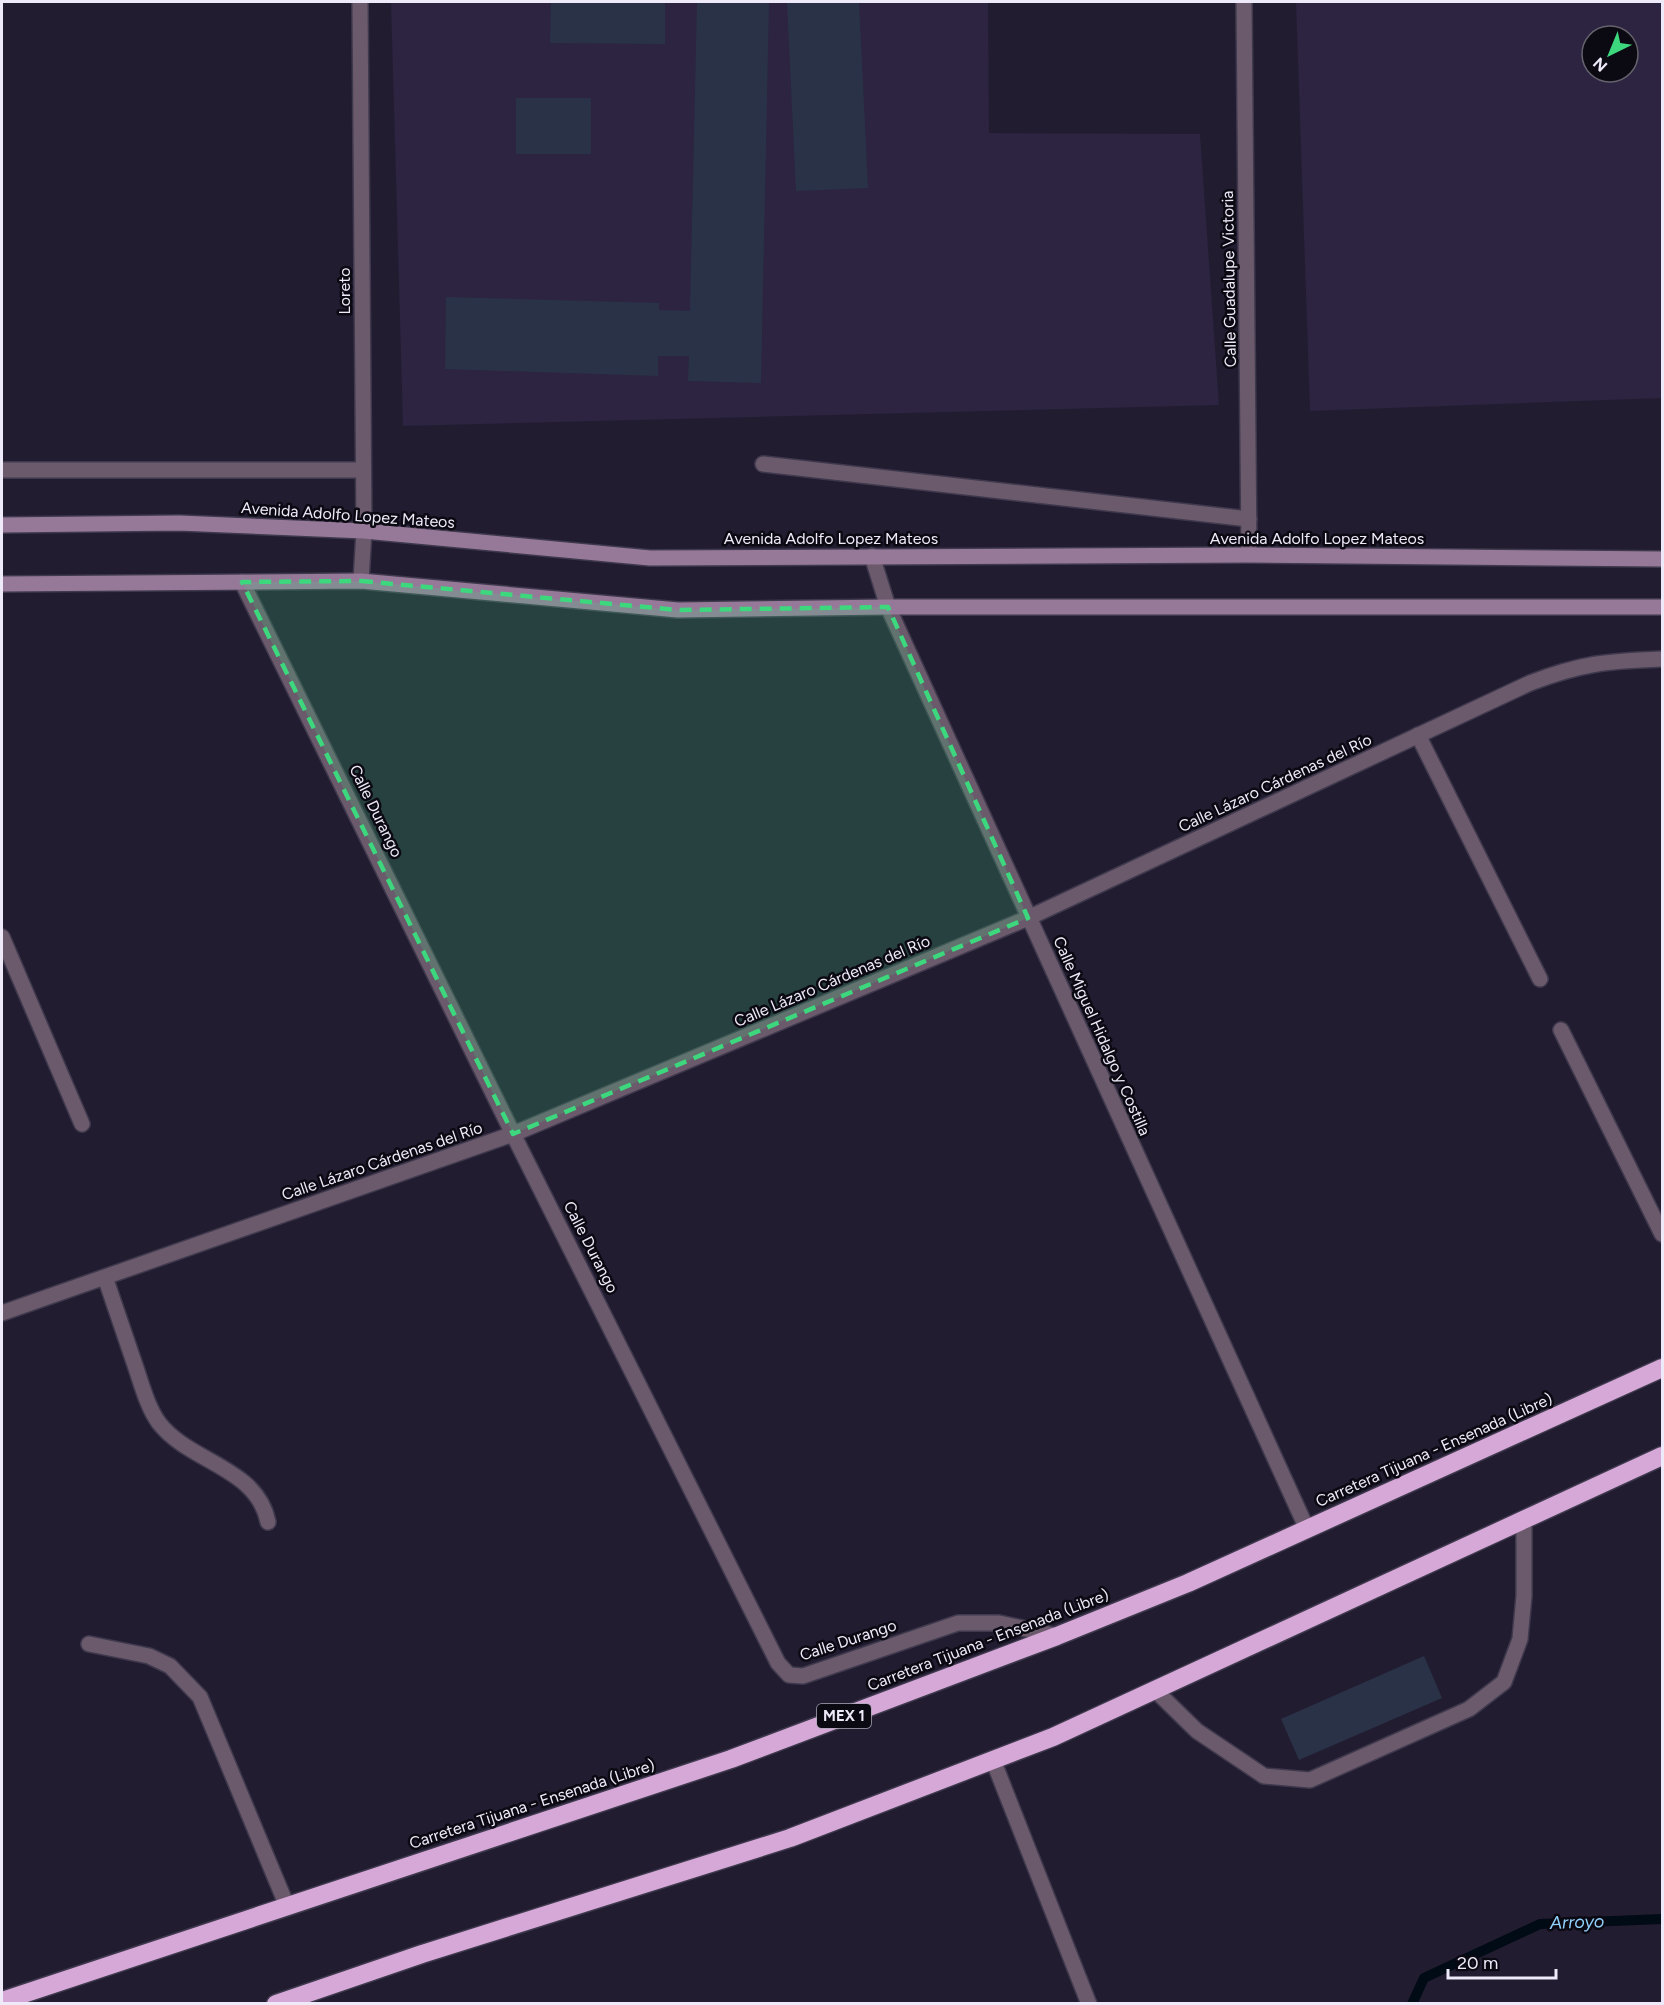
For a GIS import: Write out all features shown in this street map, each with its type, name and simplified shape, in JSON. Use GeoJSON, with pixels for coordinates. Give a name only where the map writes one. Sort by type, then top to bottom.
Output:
{"type":"FeatureCollection","features":[{"type":"Feature","properties":{"kind":"highway","name":"Carretera Tijuana - Ensenada (Libre)"},"geometry":{"type":"LineString","coordinates":[[2,2001],[731,1759],[1057,1636],[1188,1583],[1662,1368]]}},
{"type":"Feature","properties":{"kind":"highway"},"geometry":{"type":"LineString","coordinates":[[276,2004],[422,1954],[790,1838],[1053,1737],[1662,1456]]}},
{"type":"Feature","properties":{"kind":"main road","name":"Avenida Adolfo Lopez Mateos"},"geometry":{"type":"LineString","coordinates":[[2,525],[179,523],[364,531],[650,558],[1249,555],[1662,559]]}},
{"type":"Feature","properties":{"kind":"main road"},"geometry":{"type":"LineString","coordinates":[[2,584],[361,581],[678,610],[888,607],[1662,607]]}},
{"type":"Feature","properties":{"kind":"street","name":"Loreto"},"geometry":{"type":"LineString","coordinates":[[360,2],[364,531],[361,581]]}},
{"type":"Feature","properties":{"kind":"street","name":"Calle Guadalupe Victoria"},"geometry":{"type":"LineString","coordinates":[[1244,2],[1249,555]]}},
{"type":"Feature","properties":{"kind":"street"},"geometry":{"type":"LineString","coordinates":[[763,464],[1249,519]]}},
{"type":"Feature","properties":{"kind":"street"},"geometry":{"type":"LineString","coordinates":[[2,470],[363,470]]}},
{"type":"Feature","properties":{"kind":"street","name":"Calle Miguel Hidalgo y Costilla"},"geometry":{"type":"LineString","coordinates":[[872,556],[888,607],[1307,1529]]}},
{"type":"Feature","properties":{"kind":"street","name":"Calle Durango"},"geometry":{"type":"LineString","coordinates":[[242,582],[513,1134],[778,1663],[789,1675],[803,1676],[958,1623],[999,1623],[1057,1636]]}},
{"type":"Feature","properties":{"kind":"street","name":"Calle Lázaro Cárdenas del Río"},"geometry":{"type":"LineString","coordinates":[[2,1313],[513,1134],[1028,918],[1530,683],[1569,668],[1604,661],[1662,659]]}},
{"type":"Feature","properties":{"kind":"street"},"geometry":{"type":"LineString","coordinates":[[1418,735],[1540,979]]}},
{"type":"Feature","properties":{"kind":"street"},"geometry":{"type":"LineString","coordinates":[[2,937],[82,1124]]}},
{"type":"Feature","properties":{"kind":"street"},"geometry":{"type":"LineString","coordinates":[[1561,1030],[1662,1234]]}},
{"type":"Feature","properties":{"kind":"street"},"geometry":{"type":"LineString","coordinates":[[105,1277],[146,1397],[160,1423],[180,1441],[238,1477],[254,1492],[266,1509],[268,1522]]}},
{"type":"Feature","properties":{"kind":"street"},"geometry":{"type":"LineString","coordinates":[[1155,1690],[1197,1731],[1264,1776],[1310,1780],[1469,1709],[1504,1682],[1520,1638],[1524,1596],[1524,1521]]}},
{"type":"Feature","properties":{"kind":"street"},"geometry":{"type":"LineString","coordinates":[[88,1644],[149,1656],[170,1666],[200,1697],[287,1906]]}},
{"type":"Feature","properties":{"kind":"street"},"geometry":{"type":"LineString","coordinates":[[993,1760],[1089,2004]]}},
{"type":"Feature","properties":{"kind":"highlighted area"},"geometry":{"type":"Polygon","coordinates":[[[361,581],[678,610],[888,607],[1028,918],[513,1134],[242,582],[361,581]]]}},
{"type":"Feature","properties":{"kind":"shaded area"},"geometry":{"type":"Polygon","coordinates":[[[391,2],[988,2],[989,133],[1200,134],[1219,405],[403,426],[391,2]]]}},
{"type":"Feature","properties":{"kind":"shaded area"},"geometry":{"type":"Polygon","coordinates":[[[1296,2],[1662,2],[1662,398],[1310,411],[1296,2]]]}},
{"type":"Feature","properties":{"kind":"building"},"geometry":{"type":"Polygon","coordinates":[[[551,2],[665,2],[665,44],[550,43],[551,2]]]}},
{"type":"Feature","properties":{"kind":"building"},"geometry":{"type":"Polygon","coordinates":[[[697,2],[769,2],[761,383],[688,381],[689,356],[658,356],[658,376],[445,369],[446,297],[659,303],[659,310],[690,311],[697,2]]]}},
{"type":"Feature","properties":{"kind":"building"},"geometry":{"type":"Polygon","coordinates":[[[787,2],[859,2],[868,188],[796,191],[787,2]]]}},
{"type":"Feature","properties":{"kind":"building"},"geometry":{"type":"Polygon","coordinates":[[[516,98],[591,98],[591,154],[516,154],[516,98]]]}},
{"type":"Feature","properties":{"kind":"building"},"geometry":{"type":"Polygon","coordinates":[[[1424,1656],[1442,1698],[1299,1760],[1281,1719],[1424,1656]]]}},
{"type":"Feature","properties":{"kind":"waterway","name":"Arroyo"},"geometry":{"type":"LineString","coordinates":[[1412,2004],[1424,1978],[1540,1924],[1662,1919]]}}]}
